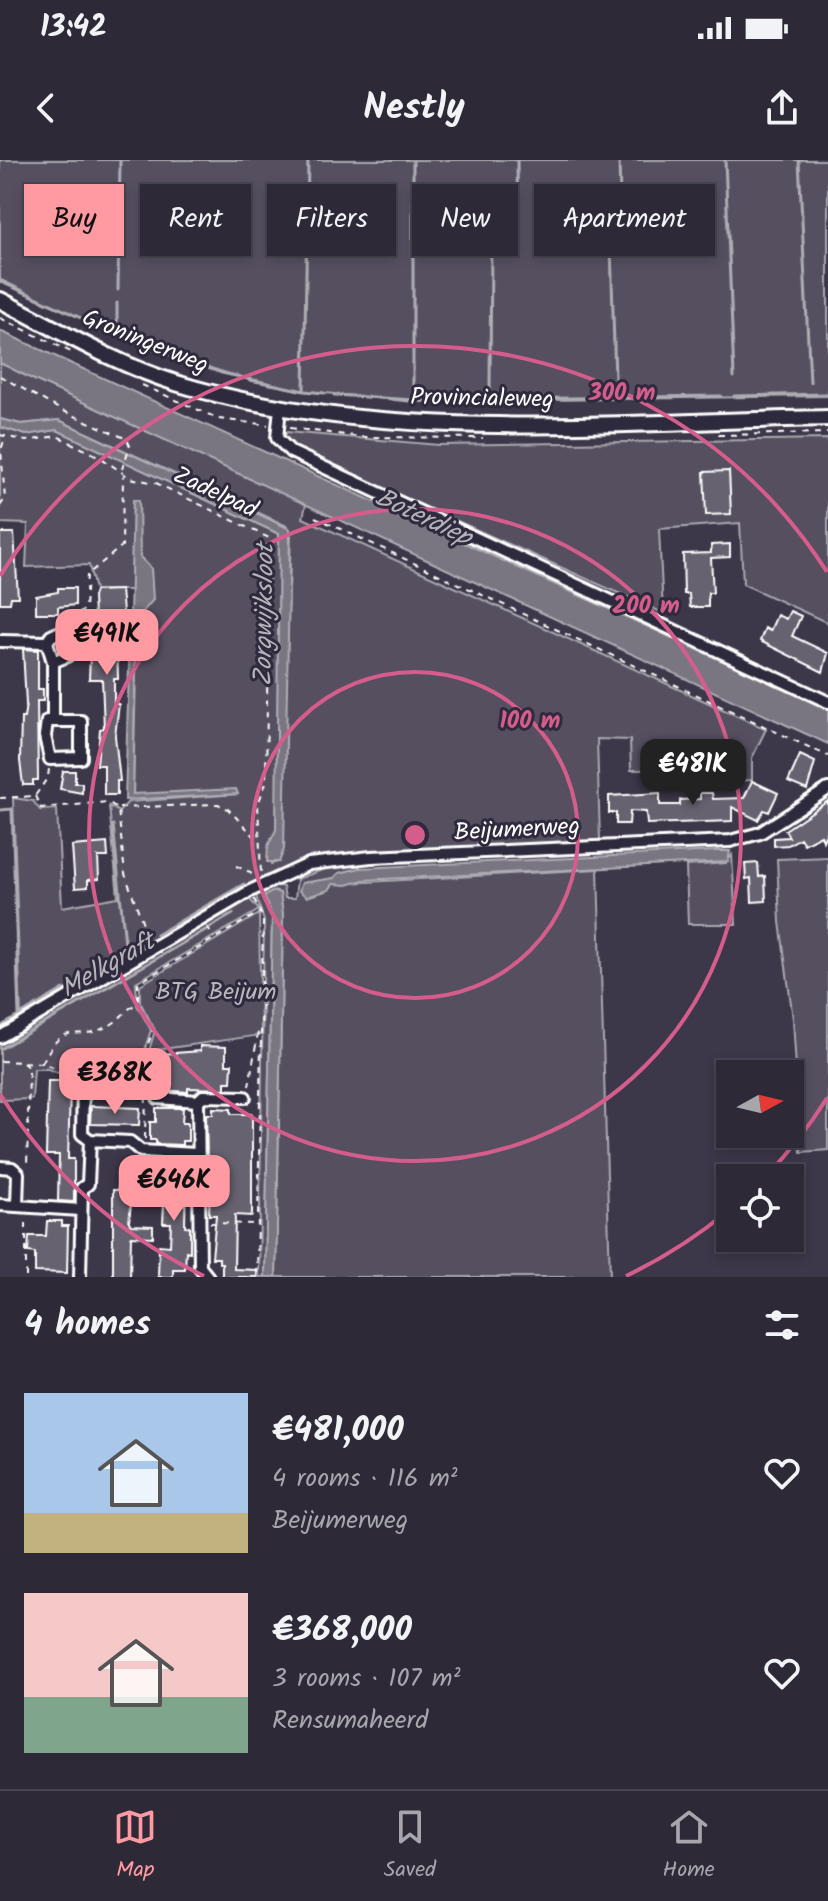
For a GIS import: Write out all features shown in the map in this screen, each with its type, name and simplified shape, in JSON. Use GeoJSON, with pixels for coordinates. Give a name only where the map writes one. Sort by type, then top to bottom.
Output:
{"type":"FeatureCollection","features":[{"type":"Feature","properties":{"kind":"main road","name":"Groningerweg"},"geometry":{"type":"LineString","coordinates":[[0,300],[115,358],[173,382],[280,408]]}},
{"type":"Feature","properties":{"kind":"main road","name":"Provincialeweg"},"geometry":{"type":"LineString","coordinates":[[280,408],[373,419],[513,423],[828,418]]}},
{"type":"Feature","properties":{"kind":"street"},"geometry":{"type":"LineString","coordinates":[[280,408],[277,438],[291,452],[828,702]]}},
{"type":"Feature","properties":{"kind":"street"},"geometry":{"type":"LineString","coordinates":[[47,642],[51,636],[62,631],[69,635],[71,645],[67,656],[53,662]]}},
{"type":"Feature","properties":{"kind":"street"},"geometry":{"type":"LineString","coordinates":[[0,641],[47,642]]}},
{"type":"Feature","properties":{"kind":"street"},"geometry":{"type":"LineString","coordinates":[[47,642],[53,662],[53,721]]}},
{"type":"Feature","properties":{"kind":"street"},"geometry":{"type":"LineString","coordinates":[[47,721],[53,721],[81,721],[81,758],[50,759],[45,736],[47,721]]}},
{"type":"Feature","properties":{"kind":"street","name":"Beijumerweg"},"geometry":{"type":"LineString","coordinates":[[0,1037],[258,886],[309,864],[342,859],[730,841],[760,833],[828,789]]}},
{"type":"Feature","properties":{"kind":"street"},"geometry":{"type":"LineString","coordinates":[[83,1086],[82,1134],[90,1140],[130,1142],[145,1152],[196,1154]]}},
{"type":"Feature","properties":{"kind":"street"},"geometry":{"type":"LineString","coordinates":[[208,1277],[200,1267],[201,1172],[196,1154],[198,1101],[203,1096],[248,1098]]}},
{"type":"Feature","properties":{"kind":"street"},"geometry":{"type":"LineString","coordinates":[[158,1098],[198,1101]]}},
{"type":"Feature","properties":{"kind":"street"},"geometry":{"type":"LineString","coordinates":[[80,1277],[82,1188],[88,1184],[90,1140]]}},
{"type":"Feature","properties":{"kind":"street"},"geometry":{"type":"LineString","coordinates":[[0,1167],[12,1168],[18,1173],[17,1206]]}},
{"type":"Feature","properties":{"kind":"street"},"geometry":{"type":"LineString","coordinates":[[0,1205],[81,1210]]}},
{"type":"Feature","properties":{"kind":"path"},"geometry":{"type":"LineString","coordinates":[[0,376],[61,410],[127,439],[130,449],[122,470],[122,546],[87,575],[85,609],[63,626],[62,631]]}},
{"type":"Feature","properties":{"kind":"path"},"geometry":{"type":"LineString","coordinates":[[0,435],[26,441],[57,436],[122,470]]}},
{"type":"Feature","properties":{"kind":"path"},"geometry":{"type":"LineString","coordinates":[[0,506],[5,499],[1,450],[5,438]]}},
{"type":"Feature","properties":{"kind":"path","name":"Zadelpad"},"geometry":{"type":"LineString","coordinates":[[122,470],[130,478],[156,483],[269,538],[266,783],[258,804],[258,886]]}},
{"type":"Feature","properties":{"kind":"path"},"geometry":{"type":"LineString","coordinates":[[315,517],[828,756]]}},
{"type":"Feature","properties":{"kind":"path"},"geometry":{"type":"LineString","coordinates":[[35,796],[48,777],[50,759]]}},
{"type":"Feature","properties":{"kind":"path"},"geometry":{"type":"LineString","coordinates":[[35,796],[41,808],[108,802],[118,809],[218,804],[228,809],[258,840]]}},
{"type":"Feature","properties":{"kind":"path"},"geometry":{"type":"LineString","coordinates":[[0,798],[35,796]]}},
{"type":"Feature","properties":{"kind":"path"},"geometry":{"type":"LineString","coordinates":[[118,809],[125,874],[152,948]]}},
{"type":"Feature","properties":{"kind":"path"},"geometry":{"type":"LineString","coordinates":[[236,866],[250,872],[258,886],[261,911],[257,1277]]}},
{"type":"Feature","properties":{"kind":"path"},"geometry":{"type":"LineString","coordinates":[[145,1152],[147,1047],[153,1030],[138,1003],[138,983],[261,911]]}},
{"type":"Feature","properties":{"kind":"path"},"geometry":{"type":"LineString","coordinates":[[210,932],[214,938]]}},
{"type":"Feature","properties":{"kind":"path"},"geometry":{"type":"LineString","coordinates":[[42,1063],[51,1043],[67,1033],[90,1032],[110,1026],[123,1010],[138,1003]]}},
{"type":"Feature","properties":{"kind":"path"},"geometry":{"type":"LineString","coordinates":[[261,1099],[248,1098],[257,1027],[262,1026]]}},
{"type":"Feature","properties":{"kind":"path"},"geometry":{"type":"LineString","coordinates":[[0,1061],[42,1063],[83,1078],[83,1086]]}},
{"type":"Feature","properties":{"kind":"path"},"geometry":{"type":"LineString","coordinates":[[201,1223],[258,1224]]}},
{"type":"Feature","properties":{"kind":"green space"},"geometry":{"type":"Polygon","coordinates":[[[0,160],[828,160],[828,396],[414,402],[305,391],[252,381],[153,350],[0,282],[0,160]]]}},
{"type":"Feature","properties":{"kind":"green space"},"geometry":{"type":"Polygon","coordinates":[[[0,363],[306,504],[303,518],[766,729],[752,758],[752,780],[713,782],[712,769],[631,770],[630,740],[597,739],[600,840],[326,856],[296,862],[21,1018],[13,798],[33,801],[40,810],[57,809],[62,907],[118,897],[109,806],[119,812],[128,802],[238,794],[139,796],[133,793],[137,635],[131,632],[130,617],[138,617],[139,500],[133,500],[131,590],[95,590],[89,565],[26,567],[28,524],[0,523],[0,427],[26,435],[57,430],[279,534],[277,797],[276,830],[268,849],[271,864],[279,862],[291,535],[287,526],[59,420],[21,424],[0,419],[0,363]]]}},
{"type":"Feature","properties":{"kind":"green space"},"geometry":{"type":"Polygon","coordinates":[[[286,432],[439,445],[828,439],[828,623],[743,584],[740,523],[659,529],[663,613],[294,448],[285,438],[286,432]]]}},
{"type":"Feature","properties":{"kind":"green space"},"geometry":{"type":"Polygon","coordinates":[[[732,855],[736,924],[688,924],[686,866],[726,863],[732,855]]]}},
{"type":"Feature","properties":{"kind":"green space"},"geometry":{"type":"Polygon","coordinates":[[[828,857],[828,1150],[801,1152],[801,1148],[804,1148],[804,1060],[795,1060],[780,922],[777,859],[828,857]]]}},
{"type":"Feature","properties":{"kind":"green space"},"geometry":{"type":"Polygon","coordinates":[[[358,864],[360,868],[332,879],[331,884],[598,869],[610,1277],[276,1277],[283,915],[280,893],[265,901],[272,916],[265,1277],[259,1277],[264,921],[255,893],[274,884],[283,887],[285,898],[295,898],[297,879],[325,869],[358,864]]]}},
{"type":"Feature","properties":{"kind":"green space"},"geometry":{"type":"Polygon","coordinates":[[[248,897],[259,910],[136,982],[137,1005],[151,1030],[146,1045],[144,1077],[74,1079],[48,1069],[34,1069],[32,1099],[0,1100],[0,1043],[248,897]]]}},
{"type":"Feature","properties":{"kind":"green space","name":"BTG Beijum"},"geometry":{"type":"Polygon","coordinates":[[[259,914],[261,1035],[149,1051],[155,1030],[140,1002],[140,985],[259,914]]]}},
{"type":"Feature","properties":{"kind":"shaded area"},"geometry":{"type":"Polygon","coordinates":[[[0,331],[828,709],[828,744],[30,378],[0,363],[0,331]]]}},
{"type":"Feature","properties":{"kind":"shaded area"},"geometry":{"type":"Polygon","coordinates":[[[0,419],[21,424],[59,420],[290,529],[284,849],[279,862],[267,862],[268,846],[276,830],[279,534],[57,430],[26,435],[0,427],[0,419]]]}},
{"type":"Feature","properties":{"kind":"shaded area"},"geometry":{"type":"Polygon","coordinates":[[[133,500],[139,500],[140,557],[151,568],[153,600],[138,617],[130,617],[133,500]]]}},
{"type":"Feature","properties":{"kind":"shaded area"},"geometry":{"type":"Polygon","coordinates":[[[136,632],[133,794],[236,789],[238,794],[125,800],[130,633],[136,632]]]}},
{"type":"Feature","properties":{"kind":"shaded area"},"geometry":{"type":"Polygon","coordinates":[[[730,851],[728,862],[363,880],[347,885],[333,884],[329,890],[307,897],[299,891],[302,883],[334,878],[339,873],[360,868],[730,851]]]}},
{"type":"Feature","properties":{"kind":"shaded area"},"geometry":{"type":"Polygon","coordinates":[[[274,891],[280,893],[283,915],[276,1277],[265,1277],[272,917],[264,896],[274,891]]]}},
{"type":"Feature","properties":{"kind":"building"},"geometry":{"type":"Polygon","coordinates":[[[729,471],[731,514],[706,515],[704,472],[729,471]]]}},
{"type":"Feature","properties":{"kind":"building"},"geometry":{"type":"Polygon","coordinates":[[[0,533],[14,533],[18,597],[11,597],[10,603],[0,603],[0,533]]]}},
{"type":"Feature","properties":{"kind":"building"},"geometry":{"type":"Polygon","coordinates":[[[730,544],[730,557],[711,558],[713,593],[708,593],[708,607],[690,607],[689,594],[684,594],[683,554],[711,553],[711,545],[730,544]]]}},
{"type":"Feature","properties":{"kind":"building"},"geometry":{"type":"Polygon","coordinates":[[[58,588],[75,588],[75,605],[58,607],[58,613],[36,613],[36,596],[58,592],[58,588]]]}},
{"type":"Feature","properties":{"kind":"building"},"geometry":{"type":"Polygon","coordinates":[[[121,590],[124,623],[122,642],[117,642],[118,679],[114,679],[114,704],[119,704],[115,736],[120,781],[117,781],[117,795],[104,795],[104,765],[97,765],[100,729],[104,728],[102,679],[89,679],[91,634],[95,634],[93,597],[95,591],[121,590]]]}},
{"type":"Feature","properties":{"kind":"building"},"geometry":{"type":"Polygon","coordinates":[[[790,611],[801,616],[792,636],[828,653],[823,672],[760,641],[765,628],[770,631],[777,615],[786,619],[790,611]]]}},
{"type":"Feature","properties":{"kind":"building"},"geometry":{"type":"Polygon","coordinates":[[[23,649],[38,650],[38,689],[43,689],[43,701],[37,701],[38,780],[33,780],[33,785],[23,785],[20,761],[21,718],[24,718],[26,704],[23,649]]]}},
{"type":"Feature","properties":{"kind":"building"},"geometry":{"type":"Polygon","coordinates":[[[800,755],[815,762],[807,790],[788,782],[800,755]]]}},
{"type":"Feature","properties":{"kind":"building"},"geometry":{"type":"Polygon","coordinates":[[[63,771],[75,771],[75,783],[82,783],[82,793],[60,789],[63,771]]]}},
{"type":"Feature","properties":{"kind":"building"},"geometry":{"type":"Polygon","coordinates":[[[752,781],[778,793],[769,812],[764,810],[758,820],[732,807],[732,821],[647,824],[646,812],[630,811],[629,824],[616,824],[616,813],[609,813],[609,796],[660,793],[660,805],[680,805],[680,800],[700,799],[700,793],[712,793],[713,799],[744,798],[752,781]]]}},
{"type":"Feature","properties":{"kind":"building"},"geometry":{"type":"Polygon","coordinates":[[[828,801],[828,830],[823,841],[821,835],[804,844],[800,838],[788,845],[774,846],[774,838],[789,837],[785,830],[828,801]]]}},
{"type":"Feature","properties":{"kind":"building"},"geometry":{"type":"Polygon","coordinates":[[[107,843],[108,857],[98,857],[99,879],[88,880],[88,887],[75,888],[72,846],[107,843]]]}},
{"type":"Feature","properties":{"kind":"building"},"geometry":{"type":"Polygon","coordinates":[[[758,863],[759,877],[765,876],[766,901],[752,902],[751,878],[746,879],[745,864],[758,863]]]}},
{"type":"Feature","properties":{"kind":"building"},"geometry":{"type":"Polygon","coordinates":[[[200,1046],[226,1047],[226,1064],[232,1064],[231,1082],[225,1082],[225,1089],[188,1088],[188,1092],[162,1090],[162,1086],[156,1086],[156,1068],[162,1068],[162,1054],[200,1051],[200,1046]]]}},
{"type":"Feature","properties":{"kind":"building"},"geometry":{"type":"Polygon","coordinates":[[[48,1081],[65,1081],[65,1088],[70,1089],[68,1159],[74,1159],[74,1202],[58,1201],[59,1155],[46,1155],[48,1081]]]}},
{"type":"Feature","properties":{"kind":"building"},"geometry":{"type":"Polygon","coordinates":[[[91,1106],[140,1108],[139,1125],[90,1124],[91,1106]]]}},
{"type":"Feature","properties":{"kind":"building"},"geometry":{"type":"Polygon","coordinates":[[[156,1108],[183,1108],[182,1123],[188,1123],[188,1141],[182,1141],[182,1145],[156,1144],[156,1140],[150,1140],[150,1122],[156,1122],[156,1108]]]}},
{"type":"Feature","properties":{"kind":"building"},"geometry":{"type":"Polygon","coordinates":[[[213,1108],[231,1109],[231,1114],[252,1114],[252,1216],[235,1215],[234,1269],[257,1270],[257,1277],[222,1277],[222,1263],[219,1263],[219,1258],[212,1258],[216,1215],[209,1215],[211,1159],[207,1159],[206,1114],[213,1114],[213,1108]]]}},
{"type":"Feature","properties":{"kind":"building"},"geometry":{"type":"Polygon","coordinates":[[[119,1166],[135,1167],[129,1222],[131,1225],[153,1226],[153,1237],[131,1236],[130,1277],[113,1277],[113,1190],[118,1190],[119,1166]]]}},
{"type":"Feature","properties":{"kind":"building"},"geometry":{"type":"Polygon","coordinates":[[[165,1169],[180,1169],[180,1175],[186,1175],[185,1226],[190,1227],[190,1252],[186,1251],[185,1269],[173,1269],[173,1277],[158,1277],[159,1245],[170,1246],[171,1223],[163,1223],[164,1204],[148,1204],[148,1196],[164,1196],[165,1169]]]}},
{"type":"Feature","properties":{"kind":"building"},"geometry":{"type":"Polygon","coordinates":[[[47,1221],[62,1221],[62,1226],[68,1226],[67,1273],[35,1272],[35,1253],[28,1252],[29,1236],[46,1236],[47,1221]]]}},
{"type":"Feature","properties":{"kind":"waterway"},"geometry":{"type":"LineString","coordinates":[[118,290],[120,160]]}},
{"type":"Feature","properties":{"kind":"waterway"},"geometry":{"type":"LineString","coordinates":[[308,160],[304,391],[324,393]]}},
{"type":"Feature","properties":{"kind":"waterway"},"geometry":{"type":"LineString","coordinates":[[413,160],[413,388]]}},
{"type":"Feature","properties":{"kind":"waterway"},"geometry":{"type":"LineString","coordinates":[[490,389],[491,238],[518,234],[517,160]]}},
{"type":"Feature","properties":{"kind":"waterway"},"geometry":{"type":"LineString","coordinates":[[615,379],[611,246],[621,238],[619,160]]}},
{"type":"Feature","properties":{"kind":"waterway"},"geometry":{"type":"LineString","coordinates":[[725,160],[734,377]]}},
{"type":"Feature","properties":{"kind":"waterway"},"geometry":{"type":"LineString","coordinates":[[799,160],[810,382]]}},
{"type":"Feature","properties":{"kind":"waterway"},"geometry":{"type":"LineString","coordinates":[[0,280],[117,335]]}},
{"type":"Feature","properties":{"kind":"waterway"},"geometry":{"type":"LineString","coordinates":[[117,303],[117,335],[222,373],[304,391]]}},
{"type":"Feature","properties":{"kind":"waterway"},"geometry":{"type":"LineString","coordinates":[[734,396],[828,394]]}},
{"type":"Feature","properties":{"kind":"waterway"},"geometry":{"type":"LineString","coordinates":[[334,395],[414,400],[721,396]]}},
{"type":"Feature","properties":{"kind":"waterway"},"geometry":{"type":"LineString","coordinates":[[0,810],[12,809],[19,1016]]}},
{"type":"Feature","properties":{"kind":"waterway"},"geometry":{"type":"LineString","coordinates":[[113,825],[126,953]]}},
{"type":"Feature","properties":{"kind":"waterway"},"geometry":{"type":"LineString","coordinates":[[156,935],[244,884]]}},
{"type":"Feature","properties":{"kind":"waterway","name":"Melkgraft"},"geometry":{"type":"LineString","coordinates":[[0,1049],[233,914]]}},
{"type":"Feature","properties":{"kind":"waterway"},"geometry":{"type":"LineString","coordinates":[[80,980],[142,944]]}},
{"type":"Feature","properties":{"kind":"waterway"},"geometry":{"type":"LineString","coordinates":[[0,1027],[64,989]]}},
{"type":"Feature","properties":{"kind":"water label","name":"Boterdiep"},"geometry":{"type":"Point","coordinates":[423,518]}},
{"type":"Feature","properties":{"kind":"water label","name":"Zorgwijksloot"},"geometry":{"type":"Point","coordinates":[265,615]}}]}
